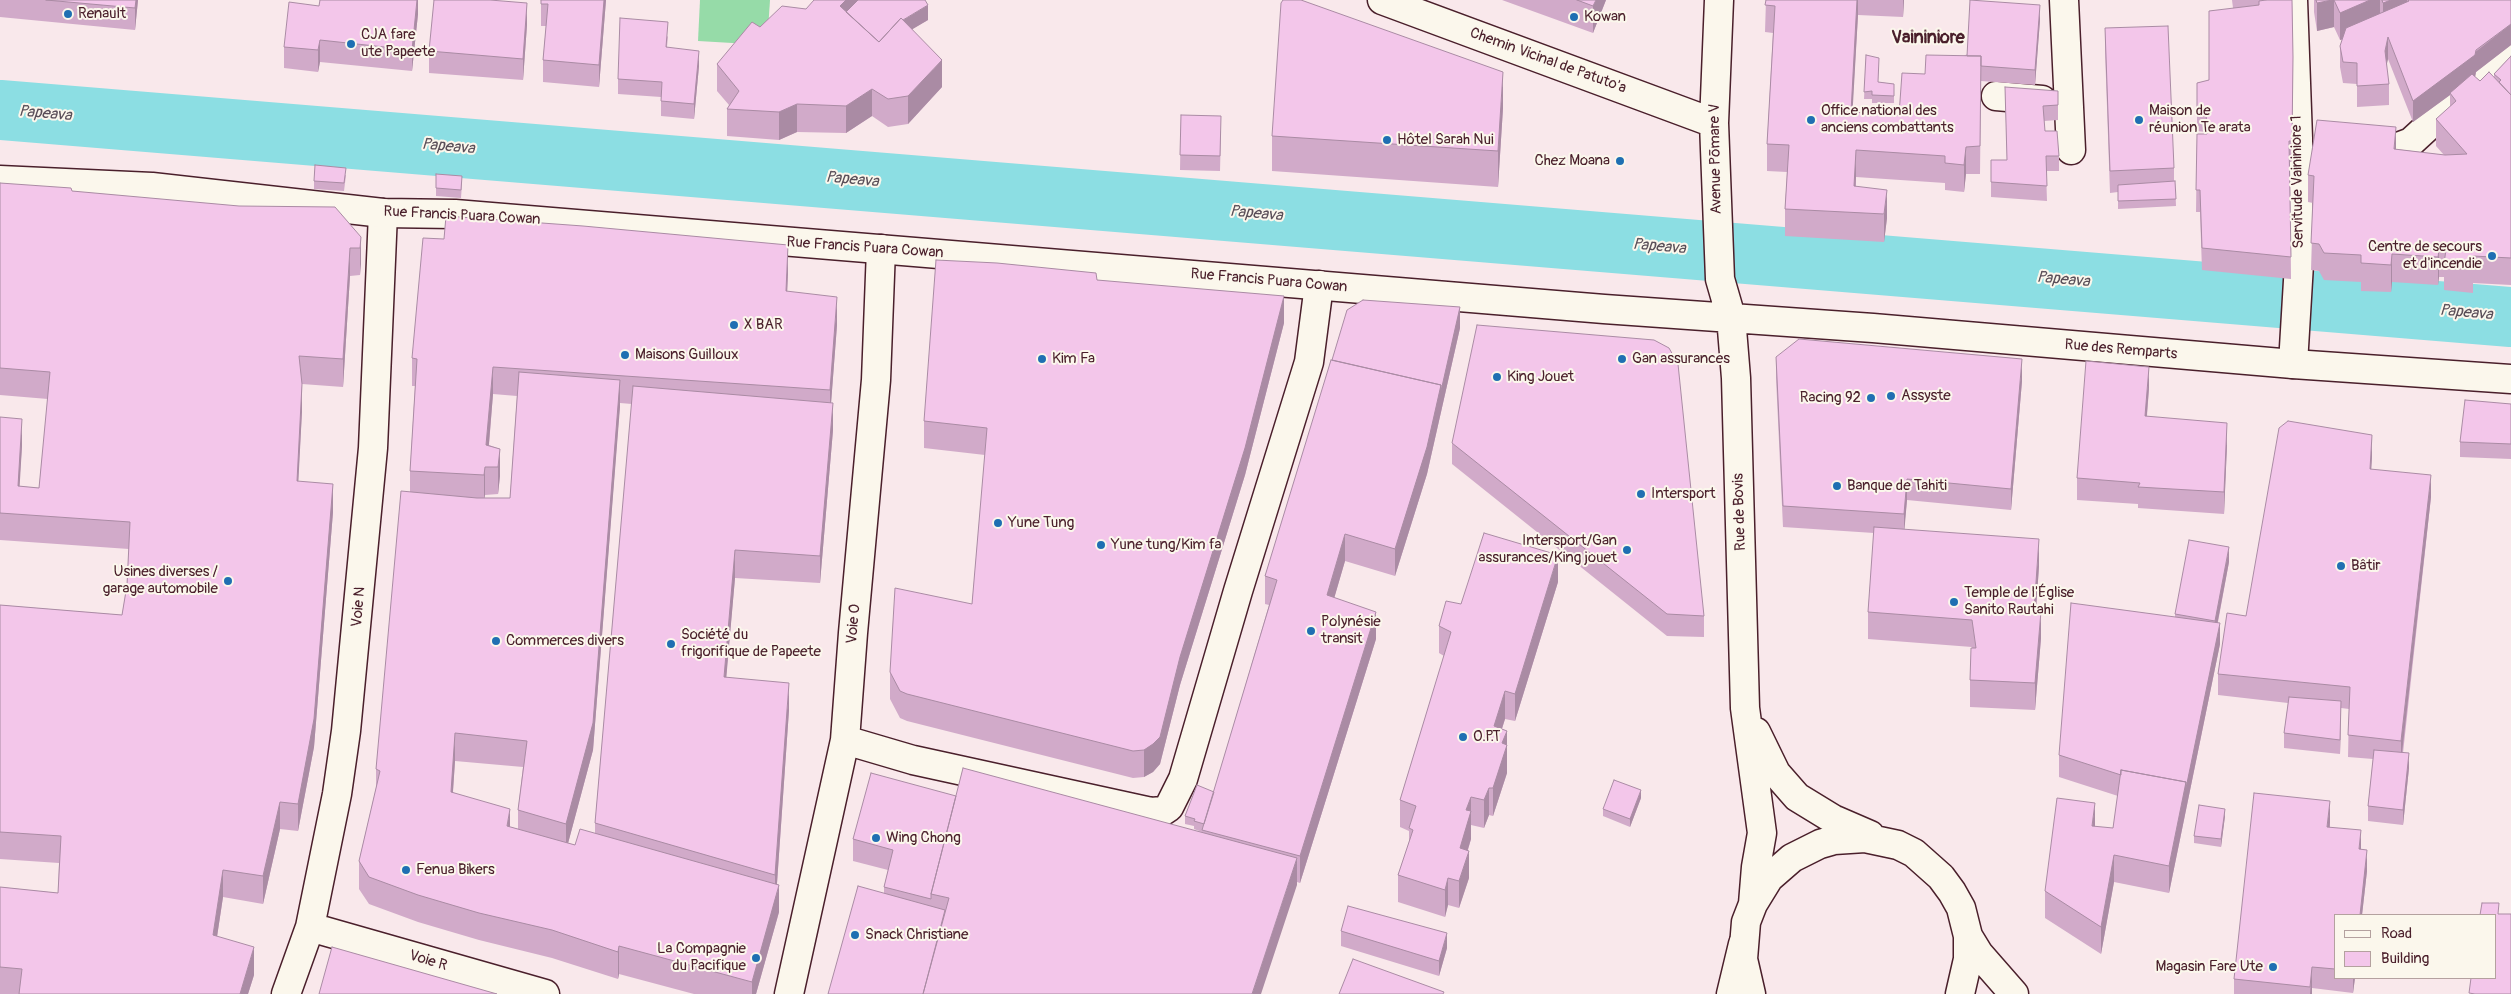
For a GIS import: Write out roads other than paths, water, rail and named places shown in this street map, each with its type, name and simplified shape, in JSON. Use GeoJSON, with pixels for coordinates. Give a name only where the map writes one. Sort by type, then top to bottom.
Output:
{"type":"FeatureCollection","features":[{"type":"Feature","properties":{"kind":"main road","name":"Chemin Vicinal de Patuto'a"},"geometry":{"type":"LineString","coordinates":[[1382,0],[1714,123]]}},
{"type":"Feature","properties":{"kind":"main road","name":"Avenue Pōmare V"},"geometry":{"type":"LineString","coordinates":[[1720,0],[1714,123],[1717,214],[1720,279],[1731,317]]}},
{"type":"Feature","properties":{"kind":"main road"},"geometry":{"type":"LineString","coordinates":[[2064,0],[2071,150]]}},
{"type":"Feature","properties":{"kind":"main road","name":"Servitude Vaininiore 1"},"geometry":{"type":"LineString","coordinates":[[2293,0],[2298,138],[2299,264],[2293,364]]}},
{"type":"Feature","properties":{"kind":"main road"},"geometry":{"type":"LineString","coordinates":[[2298,138],[2375,148],[2395,148],[2411,142],[2511,50]]}},
{"type":"Feature","properties":{"kind":"main road"},"geometry":{"type":"LineString","coordinates":[[1996,96],[2068,102]]}},
{"type":"Feature","properties":{"kind":"main road","name":"Rue Francis Puara Cowan"},"geometry":{"type":"LineString","coordinates":[[0,180],[152,188],[383,213],[455,214],[1604,309],[1731,317]]}},
{"type":"Feature","properties":{"kind":"main road","name":"Voie N"},"geometry":{"type":"LineString","coordinates":[[286,994],[310,927],[337,794],[347,722],[373,448],[383,213]]}},
{"type":"Feature","properties":{"kind":"main road","name":"Voie O"},"geometry":{"type":"LineString","coordinates":[[789,994],[845,740],[876,380],[881,248]]}},
{"type":"Feature","properties":{"kind":"main road"},"geometry":{"type":"LineString","coordinates":[[845,740],[913,760],[1151,812],[1163,811],[1169,807],[1183,779],[1308,362],[1319,285]]}},
{"type":"Feature","properties":{"kind":"main road","name":"Rue des Remparts"},"geometry":{"type":"LineString","coordinates":[[1731,317],[2293,364],[2511,379]]}},
{"type":"Feature","properties":{"kind":"main road","name":"Rue de Bovis"},"geometry":{"type":"LineString","coordinates":[[1731,317],[1736,378],[1746,708],[1762,833],[1756,867],[1753,904]]}},
{"type":"Feature","properties":{"kind":"main road","name":"Rue de Bovis"},"geometry":{"type":"LineString","coordinates":[[1746,708],[1776,772],[1797,797],[1833,819],[1880,840]]}},
{"type":"Feature","properties":{"kind":"main road"},"geometry":{"type":"LineString","coordinates":[[1731,994],[1746,922],[1753,904],[1775,872],[1806,850],[1834,840],[1865,838],[1880,840],[1914,853],[1941,877],[1960,908],[1968,936],[1968,959],[1960,994]]}},
{"type":"Feature","properties":{"kind":"main road","name":"Voie R"},"geometry":{"type":"LineString","coordinates":[[310,927],[545,994]]}},
{"type":"Feature","properties":{"kind":"main road"},"geometry":{"type":"LineString","coordinates":[[1968,936],[1984,960],[2014,994]]}},
{"type":"Feature","properties":{"kind":"main road"},"geometry":{"type":"LineString","coordinates":[[1743,942],[1745,976],[1751,994]]}},
{"type":"Feature","properties":{"kind":"waterway","name":"Papeava"},"geometry":{"type":"LineString","coordinates":[[0,110],[2511,317]]}},
{"type":"Feature","properties":{"kind":"place","name":"Renault"},"geometry":{"type":"Point","coordinates":[68,14]}},
{"type":"Feature","properties":{"kind":"place","name":"Kowan"},"geometry":{"type":"Point","coordinates":[1574,17]}},
{"type":"Feature","properties":{"kind":"place","name":"CJA fare ute Papeete"},"geometry":{"type":"Point","coordinates":[351,44]}},
{"type":"Feature","properties":{"kind":"place","name":"Office national des anciens combattants"},"geometry":{"type":"Point","coordinates":[1811,120]}},
{"type":"Feature","properties":{"kind":"place","name":"Maison de réunion Te arata"},"geometry":{"type":"Point","coordinates":[2139,120]}},
{"type":"Feature","properties":{"kind":"place","name":"Hôtel Sarah Nui"},"geometry":{"type":"Point","coordinates":[1387,140]}},
{"type":"Feature","properties":{"kind":"place","name":"Chez Moana"},"geometry":{"type":"Point","coordinates":[1620,161]}},
{"type":"Feature","properties":{"kind":"place","name":"Centre de secours et d'incendie"},"geometry":{"type":"Point","coordinates":[2492,256]}},
{"type":"Feature","properties":{"kind":"place","name":"X BAR"},"geometry":{"type":"Point","coordinates":[734,325]}},
{"type":"Feature","properties":{"kind":"place","name":"Maisons Guilloux"},"geometry":{"type":"Point","coordinates":[625,355]}},
{"type":"Feature","properties":{"kind":"place","name":"Kim Fa"},"geometry":{"type":"Point","coordinates":[1042,359]}},
{"type":"Feature","properties":{"kind":"place","name":"Gan assurances"},"geometry":{"type":"Point","coordinates":[1622,359]}},
{"type":"Feature","properties":{"kind":"place","name":"King Jouet"},"geometry":{"type":"Point","coordinates":[1497,377]}},
{"type":"Feature","properties":{"kind":"place","name":"Assyste"},"geometry":{"type":"Point","coordinates":[1891,396]}},
{"type":"Feature","properties":{"kind":"place","name":"Racing 92"},"geometry":{"type":"Point","coordinates":[1871,398]}},
{"type":"Feature","properties":{"kind":"place","name":"Banque de Tahiti"},"geometry":{"type":"Point","coordinates":[1837,486]}},
{"type":"Feature","properties":{"kind":"place","name":"Intersport"},"geometry":{"type":"Point","coordinates":[1641,494]}},
{"type":"Feature","properties":{"kind":"place","name":"Yune Tung"},"geometry":{"type":"Point","coordinates":[998,523]}},
{"type":"Feature","properties":{"kind":"place","name":"Yune tung/Kim fa"},"geometry":{"type":"Point","coordinates":[1101,545]}},
{"type":"Feature","properties":{"kind":"place","name":"Intersport/Gan assurances/King jouet"},"geometry":{"type":"Point","coordinates":[1627,550]}},
{"type":"Feature","properties":{"kind":"place","name":"Bâtir"},"geometry":{"type":"Point","coordinates":[2341,566]}},
{"type":"Feature","properties":{"kind":"place","name":"Usines diverses / garage automobile"},"geometry":{"type":"Point","coordinates":[228,581]}},
{"type":"Feature","properties":{"kind":"place","name":"Temple de l'Église Sanito Rautahi"},"geometry":{"type":"Point","coordinates":[1954,602]}},
{"type":"Feature","properties":{"kind":"place","name":"Polynésie transit"},"geometry":{"type":"Point","coordinates":[1311,631]}},
{"type":"Feature","properties":{"kind":"place","name":"Commerces divers"},"geometry":{"type":"Point","coordinates":[496,641]}},
{"type":"Feature","properties":{"kind":"place","name":"Société du frigorifique de Papeete"},"geometry":{"type":"Point","coordinates":[671,644]}},
{"type":"Feature","properties":{"kind":"place","name":"O.P.T"},"geometry":{"type":"Point","coordinates":[1463,737]}},
{"type":"Feature","properties":{"kind":"place","name":"Wing Chong"},"geometry":{"type":"Point","coordinates":[876,838]}},
{"type":"Feature","properties":{"kind":"place","name":"Fenua Bikers"},"geometry":{"type":"Point","coordinates":[406,870]}},
{"type":"Feature","properties":{"kind":"place","name":"Snack Christiane"},"geometry":{"type":"Point","coordinates":[855,935]}},
{"type":"Feature","properties":{"kind":"place","name":"La Compagnie du Pacifique"},"geometry":{"type":"Point","coordinates":[756,958]}},
{"type":"Feature","properties":{"kind":"place","name":"Magasin Fare Ute"},"geometry":{"type":"Point","coordinates":[2273,967]}},
{"type":"Feature","properties":{"kind":"district","name":"Vaininiore"},"geometry":{"type":"Point","coordinates":[1928,38]}}]}
